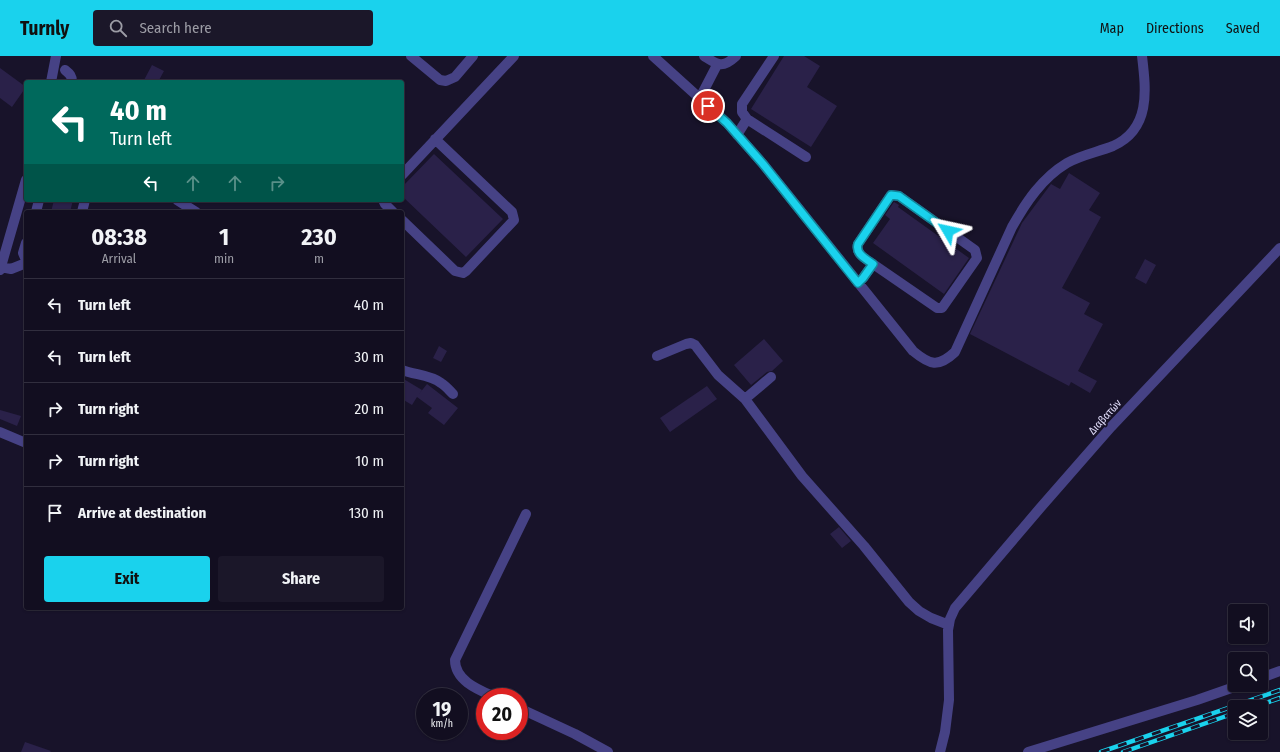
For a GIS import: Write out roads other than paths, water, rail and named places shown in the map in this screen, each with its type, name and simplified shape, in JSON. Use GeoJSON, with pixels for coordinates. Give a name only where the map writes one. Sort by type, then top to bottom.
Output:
{"type":"FeatureCollection","features":[{"type":"Feature","properties":{"kind":"street"},"geometry":{"type":"LineString","coordinates":[[51,80],[56,56]]}},
{"type":"Feature","properties":{"kind":"street"},"geometry":{"type":"LineString","coordinates":[[411,56],[440,80],[446,81],[455,77],[473,56]]}},
{"type":"Feature","properties":{"kind":"street"},"geometry":{"type":"LineString","coordinates":[[404,173],[514,56]]}},
{"type":"Feature","properties":{"kind":"street"},"geometry":{"type":"LineString","coordinates":[[653,56],[699,97],[737,134],[763,164],[913,351],[923,359],[932,363],[939,363],[947,360],[955,352],[1012,227],[1034,193],[1051,174],[1069,162],[1114,146],[1128,137],[1141,117],[1145,106],[1142,56]]}},
{"type":"Feature","properties":{"kind":"street"},"geometry":{"type":"LineString","coordinates":[[704,56],[717,64],[726,64],[736,56]]}},
{"type":"Feature","properties":{"kind":"street"},"geometry":{"type":"LineString","coordinates":[[774,56],[742,104],[742,112],[747,119],[806,157]]}},
{"type":"Feature","properties":{"kind":"street"},"geometry":{"type":"LineString","coordinates":[[699,97],[717,64]]}},
{"type":"Feature","properties":{"kind":"street"},"geometry":{"type":"LineString","coordinates":[[65,70],[72,77],[72,80]]}},
{"type":"Feature","properties":{"kind":"street"},"geometry":{"type":"LineString","coordinates":[[737,134],[747,119]]}},
{"type":"Feature","properties":{"kind":"street"},"geometry":{"type":"LineString","coordinates":[[404,222],[455,271],[462,273],[466,271],[514,220],[512,212],[435,139]]}},
{"type":"Feature","properties":{"kind":"street"},"geometry":{"type":"LineString","coordinates":[[24,187],[0,268],[11,269],[24,262]]}},
{"type":"Feature","properties":{"kind":"street"},"geometry":{"type":"LineString","coordinates":[[894,195],[899,196],[975,250],[977,256],[942,308],[937,308],[873,264],[858,252],[857,247],[889,197],[894,195]]}},
{"type":"Feature","properties":{"kind":"street"},"geometry":{"type":"LineString","coordinates":[[180,202],[193,210]]}},
{"type":"Feature","properties":{"kind":"street"},"geometry":{"type":"LineString","coordinates":[[384,202],[391,210]]}},
{"type":"Feature","properties":{"kind":"street","name":"Διαβατών"},"geometry":{"type":"LineString","coordinates":[[949,625],[955,608],[1111,426],[1280,248]]}},
{"type":"Feature","properties":{"kind":"street"},"geometry":{"type":"LineString","coordinates":[[858,283],[873,264]]}},
{"type":"Feature","properties":{"kind":"street"},"geometry":{"type":"LineString","coordinates":[[657,356],[691,343],[700,351],[718,375],[745,399],[802,476],[864,546],[909,602],[919,611],[931,618],[949,625],[949,700],[945,732],[940,752]]}},
{"type":"Feature","properties":{"kind":"street"},"geometry":{"type":"LineString","coordinates":[[404,371],[417,375],[432,377],[441,382],[453,394]]}},
{"type":"Feature","properties":{"kind":"street"},"geometry":{"type":"LineString","coordinates":[[745,399],[771,377]]}},
{"type":"Feature","properties":{"kind":"street"},"geometry":{"type":"LineString","coordinates":[[0,432],[24,442]]}},
{"type":"Feature","properties":{"kind":"street"},"geometry":{"type":"LineString","coordinates":[[477,688],[459,675],[455,668],[455,660],[526,514]]}},
{"type":"Feature","properties":{"kind":"street"},"geometry":{"type":"LineString","coordinates":[[1268,675],[1280,671]]}},
{"type":"Feature","properties":{"kind":"street"},"geometry":{"type":"LineString","coordinates":[[1028,752],[1228,689]]}},
{"type":"Feature","properties":{"kind":"street"},"geometry":{"type":"LineString","coordinates":[[528,712],[575,734],[608,752]]}},
{"type":"Feature","properties":{"kind":"railway"},"geometry":{"type":"LineString","coordinates":[[1101,752],[1280,690]]}},
{"type":"Feature","properties":{"kind":"railway"},"geometry":{"type":"LineString","coordinates":[[1268,702],[1280,698]]}},
{"type":"Feature","properties":{"kind":"railway"},"geometry":{"type":"LineString","coordinates":[[1123,752],[1228,715]]}}]}
